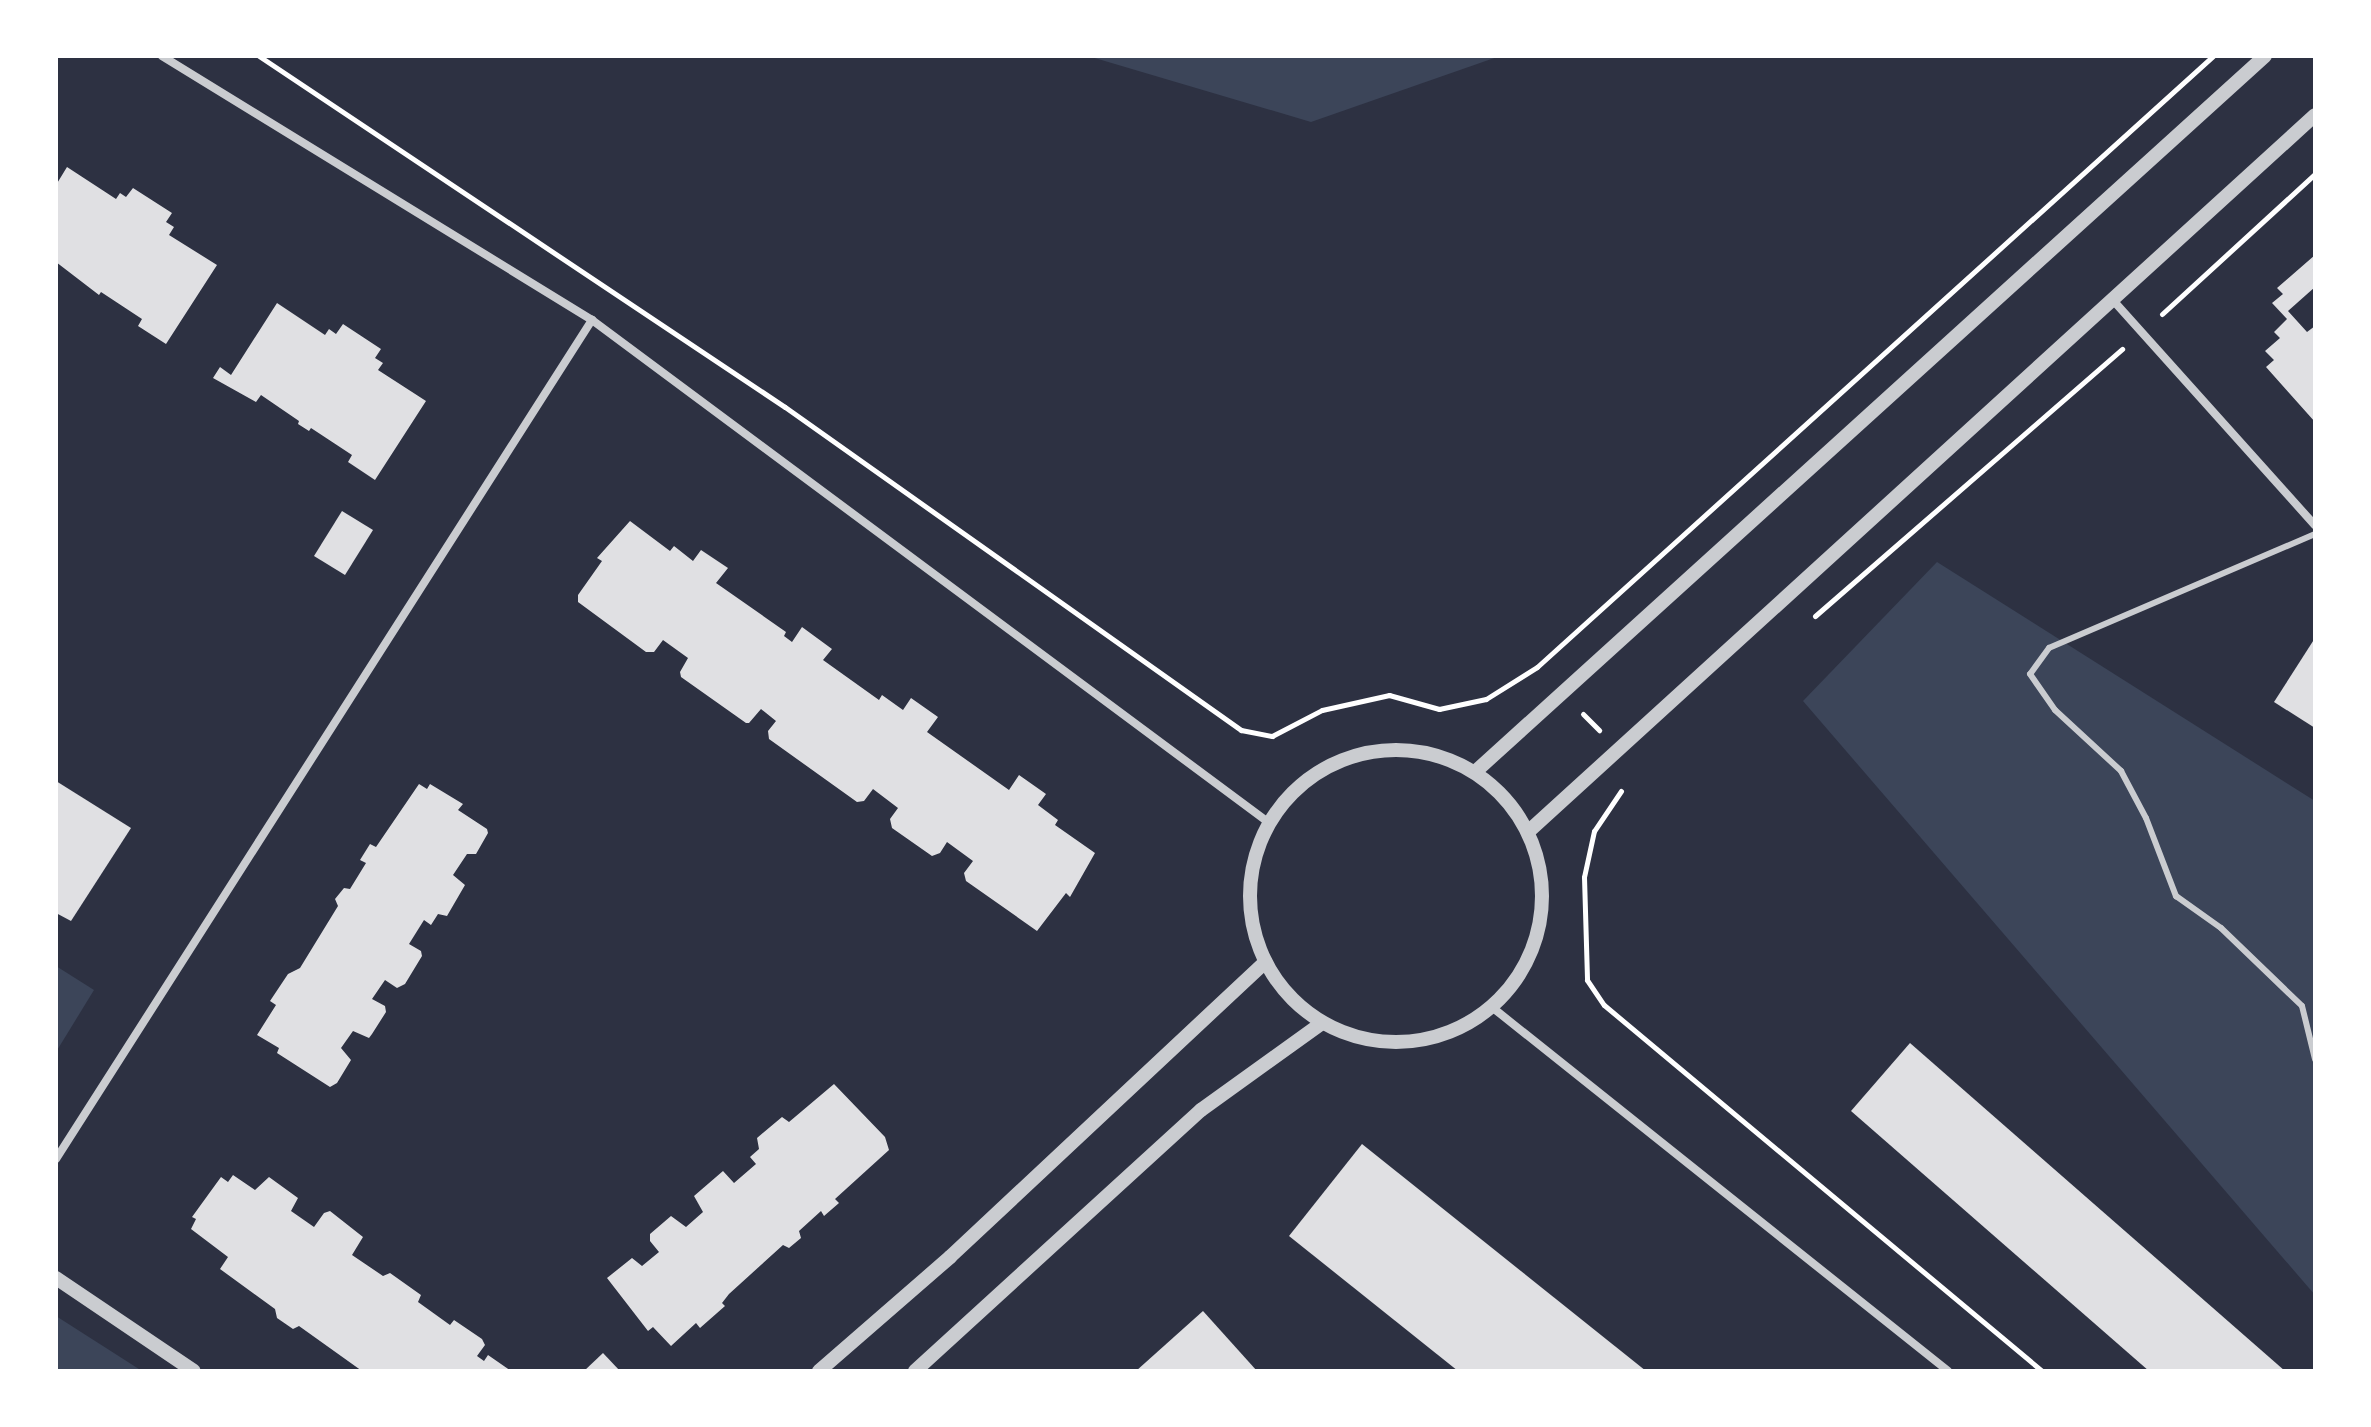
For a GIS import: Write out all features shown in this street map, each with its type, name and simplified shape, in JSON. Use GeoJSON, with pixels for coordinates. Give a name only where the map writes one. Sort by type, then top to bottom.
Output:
{"type":"FeatureCollection","features":[{"type":"Feature","properties":{"kind":"street"},"geometry":{"type":"LineString","coordinates":[[162,56],[592,320],[1268,822]]}},
{"type":"Feature","properties":{"kind":"street"},"geometry":{"type":"LineString","coordinates":[[1475,772],[2265,56]]}},
{"type":"Feature","properties":{"kind":"street"},"geometry":{"type":"LineString","coordinates":[[1529,831],[2315,115]]}},
{"type":"Feature","properties":{"kind":"street"},"geometry":{"type":"LineString","coordinates":[[2111,298],[2315,525]]}},
{"type":"Feature","properties":{"kind":"street"},"geometry":{"type":"LineString","coordinates":[[56,1159],[592,320]]}},
{"type":"Feature","properties":{"kind":"street"},"geometry":{"type":"LineString","coordinates":[[1384,749],[1400,750],[1431,753],[1475,772],[1506,798],[1529,831],[1542,878],[1541,926],[1523,971],[1493,1008],[1454,1032],[1410,1043],[1364,1040],[1322,1023],[1288,996],[1265,962],[1250,916],[1251,868],[1268,822],[1298,785],[1338,760],[1384,749]]}},
{"type":"Feature","properties":{"kind":"street"},"geometry":{"type":"LineString","coordinates":[[819,1371],[950,1257],[1265,962]]}},
{"type":"Feature","properties":{"kind":"street"},"geometry":{"type":"LineString","coordinates":[[1493,1008],[1948,1371]]}},
{"type":"Feature","properties":{"kind":"street"},"geometry":{"type":"LineString","coordinates":[[915,1371],[1201,1110],[1322,1023]]}},
{"type":"Feature","properties":{"kind":"street"},"geometry":{"type":"LineString","coordinates":[[56,1278],[194,1371]]}},
{"type":"Feature","properties":{"kind":"lane"},"geometry":{"type":"LineString","coordinates":[[2315,534],[2049,648],[2030,674],[2055,710],[2121,771],[2146,818],[2176,896],[2221,928],[2302,1006],[2315,1059]]}},
{"type":"Feature","properties":{"kind":"path"},"geometry":{"type":"LineString","coordinates":[[259,56],[785,407],[1241,730],[1272,736],[1322,710],[1389,695],[1439,709],[1486,699],[1537,667],[2213,56]]}},
{"type":"Feature","properties":{"kind":"path"},"geometry":{"type":"LineString","coordinates":[[2127,132],[2151,160]]}},
{"type":"Feature","properties":{"kind":"path"},"geometry":{"type":"LineString","coordinates":[[1810,621],[2142,332],[2315,174]]}},
{"type":"Feature","properties":{"kind":"path"},"geometry":{"type":"LineString","coordinates":[[2199,219],[2227,254]]}},
{"type":"Feature","properties":{"kind":"path"},"geometry":{"type":"LineString","coordinates":[[1537,667],[1620,751],[1633,775],[1594,831],[1584,877],[1587,980],[1604,1005],[2042,1371]]}},
{"type":"Feature","properties":{"kind":"shaded area"},"geometry":{"type":"Polygon","coordinates":[[[1088,56],[1500,56],[1311,122],[1088,56]]]}},
{"type":"Feature","properties":{"kind":"shaded area"},"geometry":{"type":"Polygon","coordinates":[[[1937,562],[2315,801],[2315,1295],[1803,701],[1937,562]]]}},
{"type":"Feature","properties":{"kind":"shaded area"},"geometry":{"type":"Polygon","coordinates":[[[56,966],[94,990],[56,1052],[56,966]]]}},
{"type":"Feature","properties":{"kind":"shaded area"},"geometry":{"type":"Polygon","coordinates":[[[56,1316],[142,1371],[56,1371],[56,1316]]]}},
{"type":"Feature","properties":{"kind":"building"},"geometry":{"type":"Polygon","coordinates":[[[67,167],[116,199],[120,193],[126,197],[133,188],[172,213],[166,222],[174,227],[169,235],[217,265],[166,344],[138,326],[142,319],[101,292],[99,295],[56,262],[56,185],[67,167]]]}},
{"type":"Feature","properties":{"kind":"building"},"geometry":{"type":"Polygon","coordinates":[[[2315,255],[2315,287],[2288,311],[2307,332],[2315,326],[2315,422],[2266,367],[2274,360],[2265,351],[2280,338],[2274,332],[2287,319],[2272,303],[2283,294],[2277,288],[2315,255]]]}},
{"type":"Feature","properties":{"kind":"building"},"geometry":{"type":"Polygon","coordinates":[[[277,303],[325,335],[329,329],[336,334],[343,324],[381,349],[375,358],[383,363],[378,370],[426,401],[375,480],[348,462],[352,455],[311,428],[309,431],[298,424],[299,421],[261,395],[256,402],[213,378],[220,367],[231,375],[277,303]]]}},
{"type":"Feature","properties":{"kind":"building"},"geometry":{"type":"Polygon","coordinates":[[[342,511],[373,530],[345,575],[314,556],[342,511]]]}},
{"type":"Feature","properties":{"kind":"building"},"geometry":{"type":"Polygon","coordinates":[[[630,521],[670,551],[674,546],[693,561],[701,550],[728,568],[716,583],[786,632],[784,636],[792,642],[802,627],[832,649],[823,660],[879,700],[882,695],[903,710],[911,698],[938,717],[927,732],[1009,790],[1019,775],[1046,794],[1038,805],[1058,820],[1055,825],[1095,853],[1070,897],[1066,893],[1037,931],[966,881],[964,873],[973,861],[947,842],[940,853],[932,856],[892,828],[890,819],[898,808],[873,789],[864,801],[857,802],[769,739],[768,731],[776,721],[761,709],[746,723],[681,677],[680,672],[688,658],[663,640],[654,652],[646,652],[578,602],[578,595],[602,561],[597,558],[630,521]]]}},
{"type":"Feature","properties":{"kind":"building"},"geometry":{"type":"Polygon","coordinates":[[[2315,638],[2315,728],[2274,702],[2315,638]]]}},
{"type":"Feature","properties":{"kind":"building"},"geometry":{"type":"Polygon","coordinates":[[[56,781],[131,828],[71,921],[56,913],[56,781]]]}},
{"type":"Feature","properties":{"kind":"building"},"geometry":{"type":"Polygon","coordinates":[[[419,784],[427,789],[430,784],[463,804],[458,810],[487,829],[488,833],[476,854],[467,854],[453,875],[465,885],[447,916],[438,914],[431,925],[424,920],[409,944],[421,951],[422,956],[405,984],[397,988],[385,980],[372,999],[385,1006],[386,1012],[372,1034],[369,1038],[353,1031],[341,1048],[351,1060],[337,1083],[330,1087],[277,1053],[279,1048],[257,1035],[276,1005],[270,1001],[288,974],[300,968],[338,906],[335,899],[344,888],[350,889],[366,863],[360,860],[370,844],[376,847],[419,784]]]}},
{"type":"Feature","properties":{"kind":"building"},"geometry":{"type":"Polygon","coordinates":[[[1910,1043],[2285,1371],[2149,1371],[1851,1111],[1910,1043]]]}},
{"type":"Feature","properties":{"kind":"building"},"geometry":{"type":"Polygon","coordinates":[[[834,1084],[885,1137],[889,1150],[835,1199],[839,1203],[824,1216],[821,1211],[799,1231],[801,1238],[789,1248],[783,1245],[729,1294],[722,1303],[725,1306],[700,1328],[696,1323],[671,1346],[653,1327],[648,1331],[607,1278],[632,1258],[642,1266],[659,1252],[650,1241],[650,1234],[671,1216],[686,1227],[703,1212],[694,1196],[723,1171],[734,1183],[756,1164],[750,1157],[759,1149],[757,1138],[782,1117],[789,1122],[834,1084]]]}},
{"type":"Feature","properties":{"kind":"building"},"geometry":{"type":"Polygon","coordinates":[[[1362,1144],[1646,1371],[1458,1371],[1289,1236],[1362,1144]]]}},
{"type":"Feature","properties":{"kind":"building"},"geometry":{"type":"Polygon","coordinates":[[[233,1175],[255,1190],[269,1177],[298,1198],[291,1211],[314,1227],[324,1213],[330,1211],[363,1237],[352,1255],[383,1276],[390,1273],[421,1295],[418,1302],[450,1325],[454,1320],[482,1339],[485,1345],[477,1356],[484,1361],[488,1355],[511,1371],[362,1371],[299,1326],[293,1329],[277,1318],[275,1309],[220,1269],[228,1257],[191,1229],[196,1219],[192,1217],[221,1177],[228,1182],[233,1175]]]}},
{"type":"Feature","properties":{"kind":"building"},"geometry":{"type":"Polygon","coordinates":[[[1203,1311],[1257,1371],[1136,1371],[1203,1311]]]}},
{"type":"Feature","properties":{"kind":"building"},"geometry":{"type":"Polygon","coordinates":[[[603,1353],[620,1371],[584,1371],[603,1353]]]}}]}
